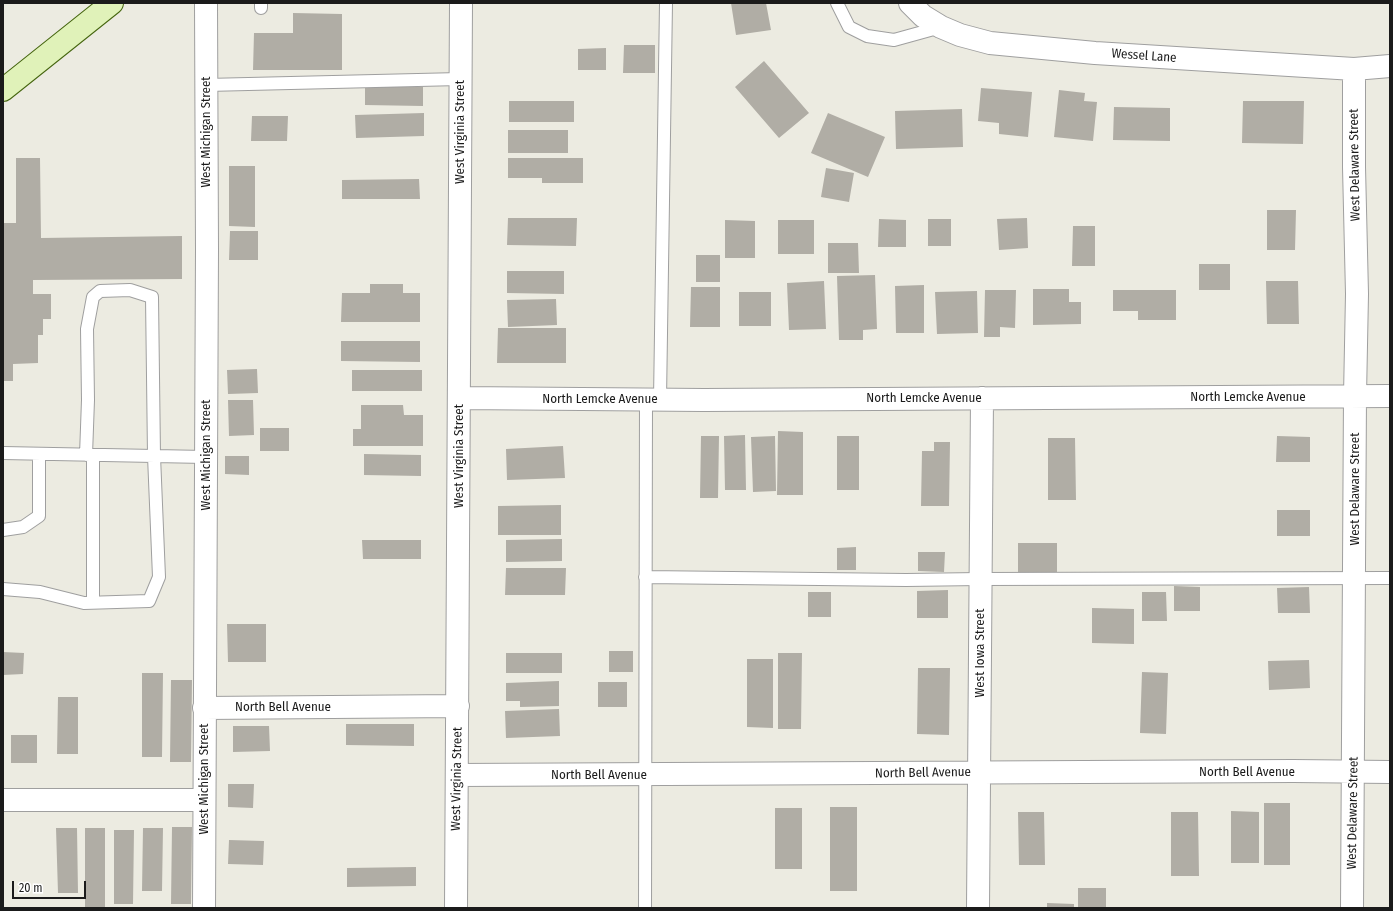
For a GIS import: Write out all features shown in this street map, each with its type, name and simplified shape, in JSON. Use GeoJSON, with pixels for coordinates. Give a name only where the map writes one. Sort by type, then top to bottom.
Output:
{"type":"FeatureCollection","features":[{"type":"Feature","properties":{"kind":"main road"},"geometry":{"type":"LineString","coordinates":[[3,90],[112,3]]}},
{"type":"Feature","properties":{"kind":"street","name":"West Michigan Street"},"geometry":{"type":"LineString","coordinates":[[204,908],[207,250],[206,3]]}},
{"type":"Feature","properties":{"kind":"street","name":"West Virginia Street"},"geometry":{"type":"LineString","coordinates":[[456,908],[461,3]]}},
{"type":"Feature","properties":{"kind":"street","name":"Wessel Lane"},"geometry":{"type":"LineString","coordinates":[[910,3],[924,16],[941,27],[960,35],[990,43],[1095,53],[1354,69],[1390,66]]}},
{"type":"Feature","properties":{"kind":"street","name":"West Delaware Street"},"geometry":{"type":"LineString","coordinates":[[1352,908],[1357,294],[1354,167],[1354,69]]}},
{"type":"Feature","properties":{"kind":"street","name":"North Lemcke Avenue"},"geometry":{"type":"LineString","coordinates":[[459,398],[653,399],[1390,396]]}},
{"type":"Feature","properties":{"kind":"street","name":"West Iowa Street"},"geometry":{"type":"LineString","coordinates":[[978,908],[982,398]]}},
{"type":"Feature","properties":{"kind":"street","name":"North Bell Avenue"},"geometry":{"type":"LineString","coordinates":[[204,708],[458,706]]}},
{"type":"Feature","properties":{"kind":"street","name":"North Bell Avenue"},"geometry":{"type":"LineString","coordinates":[[457,775],[980,772],[1390,772]]}},
{"type":"Feature","properties":{"kind":"street"},"geometry":{"type":"LineString","coordinates":[[3,800],[204,800]]}},
{"type":"Feature","properties":{"kind":"lane"},"geometry":{"type":"LineString","coordinates":[[645,908],[645,577],[653,399],[666,3]]}},
{"type":"Feature","properties":{"kind":"lane"},"geometry":{"type":"LineString","coordinates":[[837,3],[849,27],[867,36],[894,40],[941,27]]}},
{"type":"Feature","properties":{"kind":"lane"},"geometry":{"type":"LineString","coordinates":[[206,85],[460,79]]}},
{"type":"Feature","properties":{"kind":"lane"},"geometry":{"type":"LineString","coordinates":[[3,589],[40,592],[84,603],[150,601],[158,577],[154,456],[152,297],[130,290],[100,291],[93,297],[88,329],[88,400],[93,602]]}},
{"type":"Feature","properties":{"kind":"lane"},"geometry":{"type":"LineString","coordinates":[[3,454],[205,457]]}},
{"type":"Feature","properties":{"kind":"lane"},"geometry":{"type":"LineString","coordinates":[[3,530],[23,527],[39,516],[39,454]]}},
{"type":"Feature","properties":{"kind":"lane"},"geometry":{"type":"LineString","coordinates":[[645,577],[906,580],[1390,578]]}},
{"type":"Feature","properties":{"kind":"building"},"geometry":{"type":"Polygon","coordinates":[[[731,3],[766,3],[771,30],[736,35],[731,3]]]}},
{"type":"Feature","properties":{"kind":"building"},"geometry":{"type":"Polygon","coordinates":[[[293,13],[342,14],[342,70],[253,70],[254,33],[293,33],[293,13]]]}},
{"type":"Feature","properties":{"kind":"building"},"geometry":{"type":"Polygon","coordinates":[[[624,45],[655,45],[655,73],[623,73],[624,45]]]}},
{"type":"Feature","properties":{"kind":"building"},"geometry":{"type":"Polygon","coordinates":[[[606,48],[606,70],[578,70],[578,49],[606,48]]]}},
{"type":"Feature","properties":{"kind":"building"},"geometry":{"type":"Polygon","coordinates":[[[764,61],[809,113],[779,138],[735,87],[764,61]]]}},
{"type":"Feature","properties":{"kind":"building"},"geometry":{"type":"Polygon","coordinates":[[[365,86],[423,87],[423,106],[365,105],[365,86]]]}},
{"type":"Feature","properties":{"kind":"building"},"geometry":{"type":"Polygon","coordinates":[[[981,88],[1032,92],[1028,137],[999,134],[999,123],[978,121],[981,88]]]}},
{"type":"Feature","properties":{"kind":"building"},"geometry":{"type":"Polygon","coordinates":[[[1059,90],[1085,93],[1084,101],[1097,102],[1093,141],[1054,137],[1059,90]]]}},
{"type":"Feature","properties":{"kind":"building"},"geometry":{"type":"Polygon","coordinates":[[[509,101],[574,101],[574,122],[509,122],[509,101]]]}},
{"type":"Feature","properties":{"kind":"building"},"geometry":{"type":"Polygon","coordinates":[[[1243,101],[1304,101],[1303,144],[1242,143],[1243,101]]]}},
{"type":"Feature","properties":{"kind":"building"},"geometry":{"type":"Polygon","coordinates":[[[1114,107],[1170,108],[1170,141],[1113,140],[1114,107]]]}},
{"type":"Feature","properties":{"kind":"building"},"geometry":{"type":"Polygon","coordinates":[[[962,109],[963,147],[896,149],[895,111],[962,109]]]}},
{"type":"Feature","properties":{"kind":"building"},"geometry":{"type":"Polygon","coordinates":[[[424,113],[424,136],[356,138],[355,115],[424,113]]]}},
{"type":"Feature","properties":{"kind":"building"},"geometry":{"type":"Polygon","coordinates":[[[828,113],[885,137],[868,177],[811,153],[828,113]]]}},
{"type":"Feature","properties":{"kind":"building"},"geometry":{"type":"Polygon","coordinates":[[[252,116],[288,116],[287,141],[251,141],[252,116]]]}},
{"type":"Feature","properties":{"kind":"building"},"geometry":{"type":"Polygon","coordinates":[[[508,130],[568,130],[568,153],[508,153],[508,130]]]}},
{"type":"Feature","properties":{"kind":"building"},"geometry":{"type":"Polygon","coordinates":[[[16,158],[40,158],[41,238],[182,236],[182,279],[33,280],[33,294],[51,294],[51,319],[43,319],[43,335],[38,335],[38,363],[13,364],[13,381],[3,381],[3,223],[16,223],[16,158]]]}},
{"type":"Feature","properties":{"kind":"building"},"geometry":{"type":"Polygon","coordinates":[[[508,158],[583,158],[583,183],[542,183],[542,178],[508,178],[508,158]]]}},
{"type":"Feature","properties":{"kind":"building"},"geometry":{"type":"Polygon","coordinates":[[[229,166],[255,166],[255,227],[229,226],[229,166]]]}},
{"type":"Feature","properties":{"kind":"building"},"geometry":{"type":"Polygon","coordinates":[[[826,168],[854,173],[849,202],[821,197],[826,168]]]}},
{"type":"Feature","properties":{"kind":"building"},"geometry":{"type":"Polygon","coordinates":[[[419,179],[420,199],[342,199],[342,180],[419,179]]]}},
{"type":"Feature","properties":{"kind":"building"},"geometry":{"type":"Polygon","coordinates":[[[1267,210],[1296,210],[1295,250],[1267,250],[1267,210]]]}},
{"type":"Feature","properties":{"kind":"building"},"geometry":{"type":"Polygon","coordinates":[[[508,218],[577,218],[576,246],[507,245],[508,218]]]}},
{"type":"Feature","properties":{"kind":"building"},"geometry":{"type":"Polygon","coordinates":[[[1027,218],[1028,248],[999,250],[997,219],[1027,218]]]}},
{"type":"Feature","properties":{"kind":"building"},"geometry":{"type":"Polygon","coordinates":[[[879,219],[906,220],[906,247],[878,247],[879,219]]]}},
{"type":"Feature","properties":{"kind":"building"},"geometry":{"type":"Polygon","coordinates":[[[928,219],[951,219],[951,246],[928,246],[928,219]]]}},
{"type":"Feature","properties":{"kind":"building"},"geometry":{"type":"Polygon","coordinates":[[[725,220],[755,221],[755,258],[725,258],[725,220]]]}},
{"type":"Feature","properties":{"kind":"building"},"geometry":{"type":"Polygon","coordinates":[[[778,220],[814,220],[814,254],[778,254],[778,220]]]}},
{"type":"Feature","properties":{"kind":"building"},"geometry":{"type":"Polygon","coordinates":[[[1073,226],[1095,226],[1095,266],[1072,266],[1073,226]]]}},
{"type":"Feature","properties":{"kind":"building"},"geometry":{"type":"Polygon","coordinates":[[[230,231],[258,231],[258,260],[229,260],[230,231]]]}},
{"type":"Feature","properties":{"kind":"building"},"geometry":{"type":"Polygon","coordinates":[[[828,243],[858,243],[859,273],[828,273],[828,243]]]}},
{"type":"Feature","properties":{"kind":"building"},"geometry":{"type":"Polygon","coordinates":[[[696,255],[720,255],[720,282],[696,282],[696,255]]]}},
{"type":"Feature","properties":{"kind":"building"},"geometry":{"type":"Polygon","coordinates":[[[1199,264],[1230,264],[1230,290],[1199,290],[1199,264]]]}},
{"type":"Feature","properties":{"kind":"building"},"geometry":{"type":"Polygon","coordinates":[[[507,271],[564,271],[564,294],[507,293],[507,271]]]}},
{"type":"Feature","properties":{"kind":"building"},"geometry":{"type":"Polygon","coordinates":[[[875,275],[877,329],[863,330],[863,340],[839,340],[837,276],[875,275]]]}},
{"type":"Feature","properties":{"kind":"building"},"geometry":{"type":"Polygon","coordinates":[[[824,281],[826,329],[789,330],[787,283],[824,281]]]}},
{"type":"Feature","properties":{"kind":"building"},"geometry":{"type":"Polygon","coordinates":[[[1266,281],[1298,281],[1299,324],[1267,324],[1266,281]]]}},
{"type":"Feature","properties":{"kind":"building"},"geometry":{"type":"Polygon","coordinates":[[[370,284],[403,284],[403,293],[420,293],[420,322],[341,322],[342,293],[370,293],[370,284]]]}},
{"type":"Feature","properties":{"kind":"building"},"geometry":{"type":"Polygon","coordinates":[[[924,285],[924,333],[896,333],[895,286],[924,285]]]}},
{"type":"Feature","properties":{"kind":"building"},"geometry":{"type":"Polygon","coordinates":[[[691,287],[720,287],[720,327],[690,327],[691,287]]]}},
{"type":"Feature","properties":{"kind":"building"},"geometry":{"type":"Polygon","coordinates":[[[1033,289],[1069,289],[1069,302],[1081,302],[1081,324],[1033,325],[1033,289]]]}},
{"type":"Feature","properties":{"kind":"building"},"geometry":{"type":"Polygon","coordinates":[[[985,290],[1016,290],[1015,328],[1000,327],[1000,337],[984,337],[985,290]]]}},
{"type":"Feature","properties":{"kind":"building"},"geometry":{"type":"Polygon","coordinates":[[[1113,290],[1176,290],[1176,320],[1138,320],[1138,311],[1113,311],[1113,290]]]}},
{"type":"Feature","properties":{"kind":"building"},"geometry":{"type":"Polygon","coordinates":[[[977,291],[978,333],[937,334],[935,292],[977,291]]]}},
{"type":"Feature","properties":{"kind":"building"},"geometry":{"type":"Polygon","coordinates":[[[739,292],[771,292],[771,326],[739,326],[739,292]]]}},
{"type":"Feature","properties":{"kind":"building"},"geometry":{"type":"Polygon","coordinates":[[[556,299],[557,325],[508,327],[507,300],[556,299]]]}},
{"type":"Feature","properties":{"kind":"building"},"geometry":{"type":"Polygon","coordinates":[[[498,328],[566,328],[566,363],[497,363],[498,328]]]}},
{"type":"Feature","properties":{"kind":"building"},"geometry":{"type":"Polygon","coordinates":[[[341,341],[420,341],[420,362],[341,361],[341,341]]]}},
{"type":"Feature","properties":{"kind":"building"},"geometry":{"type":"Polygon","coordinates":[[[257,369],[258,393],[228,394],[227,370],[257,369]]]}},
{"type":"Feature","properties":{"kind":"building"},"geometry":{"type":"Polygon","coordinates":[[[352,370],[422,370],[422,391],[352,391],[352,370]]]}},
{"type":"Feature","properties":{"kind":"building"},"geometry":{"type":"Polygon","coordinates":[[[228,400],[253,400],[254,435],[229,436],[228,400]]]}},
{"type":"Feature","properties":{"kind":"building"},"geometry":{"type":"Polygon","coordinates":[[[361,405],[403,405],[404,415],[423,415],[423,446],[353,446],[353,429],[361,429],[361,405]]]}},
{"type":"Feature","properties":{"kind":"building"},"geometry":{"type":"Polygon","coordinates":[[[260,428],[289,428],[289,451],[260,451],[260,428]]]}},
{"type":"Feature","properties":{"kind":"building"},"geometry":{"type":"Polygon","coordinates":[[[778,431],[803,432],[803,495],[777,495],[778,431]]]}},
{"type":"Feature","properties":{"kind":"building"},"geometry":{"type":"Polygon","coordinates":[[[745,435],[746,490],[725,490],[724,436],[745,435]]]}},
{"type":"Feature","properties":{"kind":"building"},"geometry":{"type":"Polygon","coordinates":[[[701,436],[719,436],[718,498],[700,498],[701,436]]]}},
{"type":"Feature","properties":{"kind":"building"},"geometry":{"type":"Polygon","coordinates":[[[775,436],[776,491],[753,492],[751,437],[775,436]]]}},
{"type":"Feature","properties":{"kind":"building"},"geometry":{"type":"Polygon","coordinates":[[[837,436],[859,436],[859,490],[837,490],[837,436]]]}},
{"type":"Feature","properties":{"kind":"building"},"geometry":{"type":"Polygon","coordinates":[[[1277,436],[1310,437],[1310,462],[1276,462],[1277,436]]]}},
{"type":"Feature","properties":{"kind":"building"},"geometry":{"type":"Polygon","coordinates":[[[1048,438],[1075,438],[1076,500],[1048,500],[1048,438]]]}},
{"type":"Feature","properties":{"kind":"building"},"geometry":{"type":"Polygon","coordinates":[[[934,442],[950,442],[949,506],[921,506],[922,451],[934,451],[934,442]]]}},
{"type":"Feature","properties":{"kind":"building"},"geometry":{"type":"Polygon","coordinates":[[[563,446],[565,478],[507,480],[506,449],[563,446]]]}},
{"type":"Feature","properties":{"kind":"building"},"geometry":{"type":"Polygon","coordinates":[[[364,454],[421,455],[421,476],[364,475],[364,454]]]}},
{"type":"Feature","properties":{"kind":"building"},"geometry":{"type":"Polygon","coordinates":[[[225,456],[249,456],[249,475],[225,474],[225,456]]]}},
{"type":"Feature","properties":{"kind":"building"},"geometry":{"type":"Polygon","coordinates":[[[561,505],[561,535],[498,535],[498,506],[561,505]]]}},
{"type":"Feature","properties":{"kind":"building"},"geometry":{"type":"Polygon","coordinates":[[[1277,510],[1310,510],[1310,536],[1277,536],[1277,510]]]}},
{"type":"Feature","properties":{"kind":"building"},"geometry":{"type":"Polygon","coordinates":[[[562,539],[562,561],[506,562],[506,540],[562,539]]]}},
{"type":"Feature","properties":{"kind":"building"},"geometry":{"type":"Polygon","coordinates":[[[362,540],[421,540],[421,559],[363,559],[362,540]]]}},
{"type":"Feature","properties":{"kind":"building"},"geometry":{"type":"Polygon","coordinates":[[[1018,543],[1057,543],[1057,573],[1018,572],[1018,543]]]}},
{"type":"Feature","properties":{"kind":"building"},"geometry":{"type":"Polygon","coordinates":[[[856,547],[856,570],[837,570],[837,548],[856,547]]]}},
{"type":"Feature","properties":{"kind":"building"},"geometry":{"type":"Polygon","coordinates":[[[918,552],[945,552],[944,572],[918,571],[918,552]]]}},
{"type":"Feature","properties":{"kind":"building"},"geometry":{"type":"Polygon","coordinates":[[[506,568],[566,568],[565,595],[505,595],[506,568]]]}},
{"type":"Feature","properties":{"kind":"building"},"geometry":{"type":"Polygon","coordinates":[[[1174,586],[1200,587],[1200,611],[1174,611],[1174,586]]]}},
{"type":"Feature","properties":{"kind":"building"},"geometry":{"type":"Polygon","coordinates":[[[1309,587],[1310,613],[1278,613],[1277,588],[1309,587]]]}},
{"type":"Feature","properties":{"kind":"building"},"geometry":{"type":"Polygon","coordinates":[[[948,590],[948,618],[917,618],[917,591],[948,590]]]}},
{"type":"Feature","properties":{"kind":"building"},"geometry":{"type":"Polygon","coordinates":[[[808,592],[831,592],[831,617],[808,617],[808,592]]]}},
{"type":"Feature","properties":{"kind":"building"},"geometry":{"type":"Polygon","coordinates":[[[1142,592],[1166,592],[1167,621],[1142,621],[1142,592]]]}},
{"type":"Feature","properties":{"kind":"building"},"geometry":{"type":"Polygon","coordinates":[[[1092,608],[1134,609],[1134,644],[1092,643],[1092,608]]]}},
{"type":"Feature","properties":{"kind":"building"},"geometry":{"type":"Polygon","coordinates":[[[227,624],[266,624],[266,662],[228,662],[227,624]]]}},
{"type":"Feature","properties":{"kind":"building"},"geometry":{"type":"Polygon","coordinates":[[[609,651],[633,651],[633,672],[609,672],[609,651]]]}},
{"type":"Feature","properties":{"kind":"building"},"geometry":{"type":"Polygon","coordinates":[[[3,652],[24,653],[23,674],[3,675],[3,652]]]}},
{"type":"Feature","properties":{"kind":"building"},"geometry":{"type":"Polygon","coordinates":[[[506,653],[562,653],[562,673],[506,673],[506,653]]]}},
{"type":"Feature","properties":{"kind":"building"},"geometry":{"type":"Polygon","coordinates":[[[778,653],[802,653],[801,729],[778,729],[778,653]]]}},
{"type":"Feature","properties":{"kind":"building"},"geometry":{"type":"Polygon","coordinates":[[[747,659],[773,659],[773,728],[747,727],[747,659]]]}},
{"type":"Feature","properties":{"kind":"building"},"geometry":{"type":"Polygon","coordinates":[[[1309,660],[1310,688],[1269,690],[1268,661],[1309,660]]]}},
{"type":"Feature","properties":{"kind":"building"},"geometry":{"type":"Polygon","coordinates":[[[918,668],[950,668],[949,735],[917,734],[918,668]]]}},
{"type":"Feature","properties":{"kind":"building"},"geometry":{"type":"Polygon","coordinates":[[[1142,672],[1168,673],[1166,734],[1140,733],[1142,672]]]}},
{"type":"Feature","properties":{"kind":"building"},"geometry":{"type":"Polygon","coordinates":[[[142,673],[163,673],[162,757],[142,757],[142,673]]]}},
{"type":"Feature","properties":{"kind":"building"},"geometry":{"type":"Polygon","coordinates":[[[171,680],[192,680],[191,762],[170,762],[171,680]]]}},
{"type":"Feature","properties":{"kind":"building"},"geometry":{"type":"Polygon","coordinates":[[[559,681],[559,706],[520,707],[520,701],[506,701],[506,683],[559,681]]]}},
{"type":"Feature","properties":{"kind":"building"},"geometry":{"type":"Polygon","coordinates":[[[598,682],[627,682],[627,707],[598,707],[598,682]]]}},
{"type":"Feature","properties":{"kind":"building"},"geometry":{"type":"Polygon","coordinates":[[[58,697],[78,697],[78,754],[57,754],[58,697]]]}},
{"type":"Feature","properties":{"kind":"building"},"geometry":{"type":"Polygon","coordinates":[[[559,709],[560,736],[506,738],[505,711],[559,709]]]}},
{"type":"Feature","properties":{"kind":"building"},"geometry":{"type":"Polygon","coordinates":[[[346,724],[414,724],[414,746],[346,745],[346,724]]]}},
{"type":"Feature","properties":{"kind":"building"},"geometry":{"type":"Polygon","coordinates":[[[233,726],[269,726],[270,751],[233,752],[233,726]]]}},
{"type":"Feature","properties":{"kind":"building"},"geometry":{"type":"Polygon","coordinates":[[[11,735],[37,735],[37,763],[11,763],[11,735]]]}},
{"type":"Feature","properties":{"kind":"building"},"geometry":{"type":"Polygon","coordinates":[[[228,784],[254,784],[253,808],[228,807],[228,784]]]}},
{"type":"Feature","properties":{"kind":"building"},"geometry":{"type":"Polygon","coordinates":[[[1264,803],[1290,803],[1290,865],[1264,865],[1264,803]]]}},
{"type":"Feature","properties":{"kind":"building"},"geometry":{"type":"Polygon","coordinates":[[[830,807],[857,807],[857,891],[830,891],[830,807]]]}},
{"type":"Feature","properties":{"kind":"building"},"geometry":{"type":"Polygon","coordinates":[[[775,808],[802,808],[802,869],[775,869],[775,808]]]}},
{"type":"Feature","properties":{"kind":"building"},"geometry":{"type":"Polygon","coordinates":[[[1231,811],[1259,812],[1259,863],[1231,863],[1231,811]]]}},
{"type":"Feature","properties":{"kind":"building"},"geometry":{"type":"Polygon","coordinates":[[[1018,812],[1044,812],[1045,865],[1019,865],[1018,812]]]}},
{"type":"Feature","properties":{"kind":"building"},"geometry":{"type":"Polygon","coordinates":[[[1171,812],[1198,812],[1199,876],[1171,876],[1171,812]]]}},
{"type":"Feature","properties":{"kind":"building"},"geometry":{"type":"Polygon","coordinates":[[[172,827],[192,827],[191,904],[171,904],[172,827]]]}},
{"type":"Feature","properties":{"kind":"building"},"geometry":{"type":"Polygon","coordinates":[[[56,828],[77,828],[78,893],[58,893],[56,828]]]}},
{"type":"Feature","properties":{"kind":"building"},"geometry":{"type":"Polygon","coordinates":[[[85,828],[105,828],[105,907],[85,907],[85,828]]]}},
{"type":"Feature","properties":{"kind":"building"},"geometry":{"type":"Polygon","coordinates":[[[143,828],[163,828],[162,891],[142,891],[143,828]]]}},
{"type":"Feature","properties":{"kind":"building"},"geometry":{"type":"Polygon","coordinates":[[[114,830],[134,830],[133,904],[114,904],[114,830]]]}},
{"type":"Feature","properties":{"kind":"building"},"geometry":{"type":"Polygon","coordinates":[[[229,840],[264,841],[263,865],[228,864],[229,840]]]}},
{"type":"Feature","properties":{"kind":"building"},"geometry":{"type":"Polygon","coordinates":[[[416,867],[416,886],[347,887],[347,868],[416,867]]]}},
{"type":"Feature","properties":{"kind":"building"},"geometry":{"type":"Polygon","coordinates":[[[1078,888],[1106,888],[1106,908],[1078,908],[1078,888]]]}},
{"type":"Feature","properties":{"kind":"building"},"geometry":{"type":"Polygon","coordinates":[[[1047,903],[1074,904],[1074,908],[1047,908],[1047,903]]]}}]}
